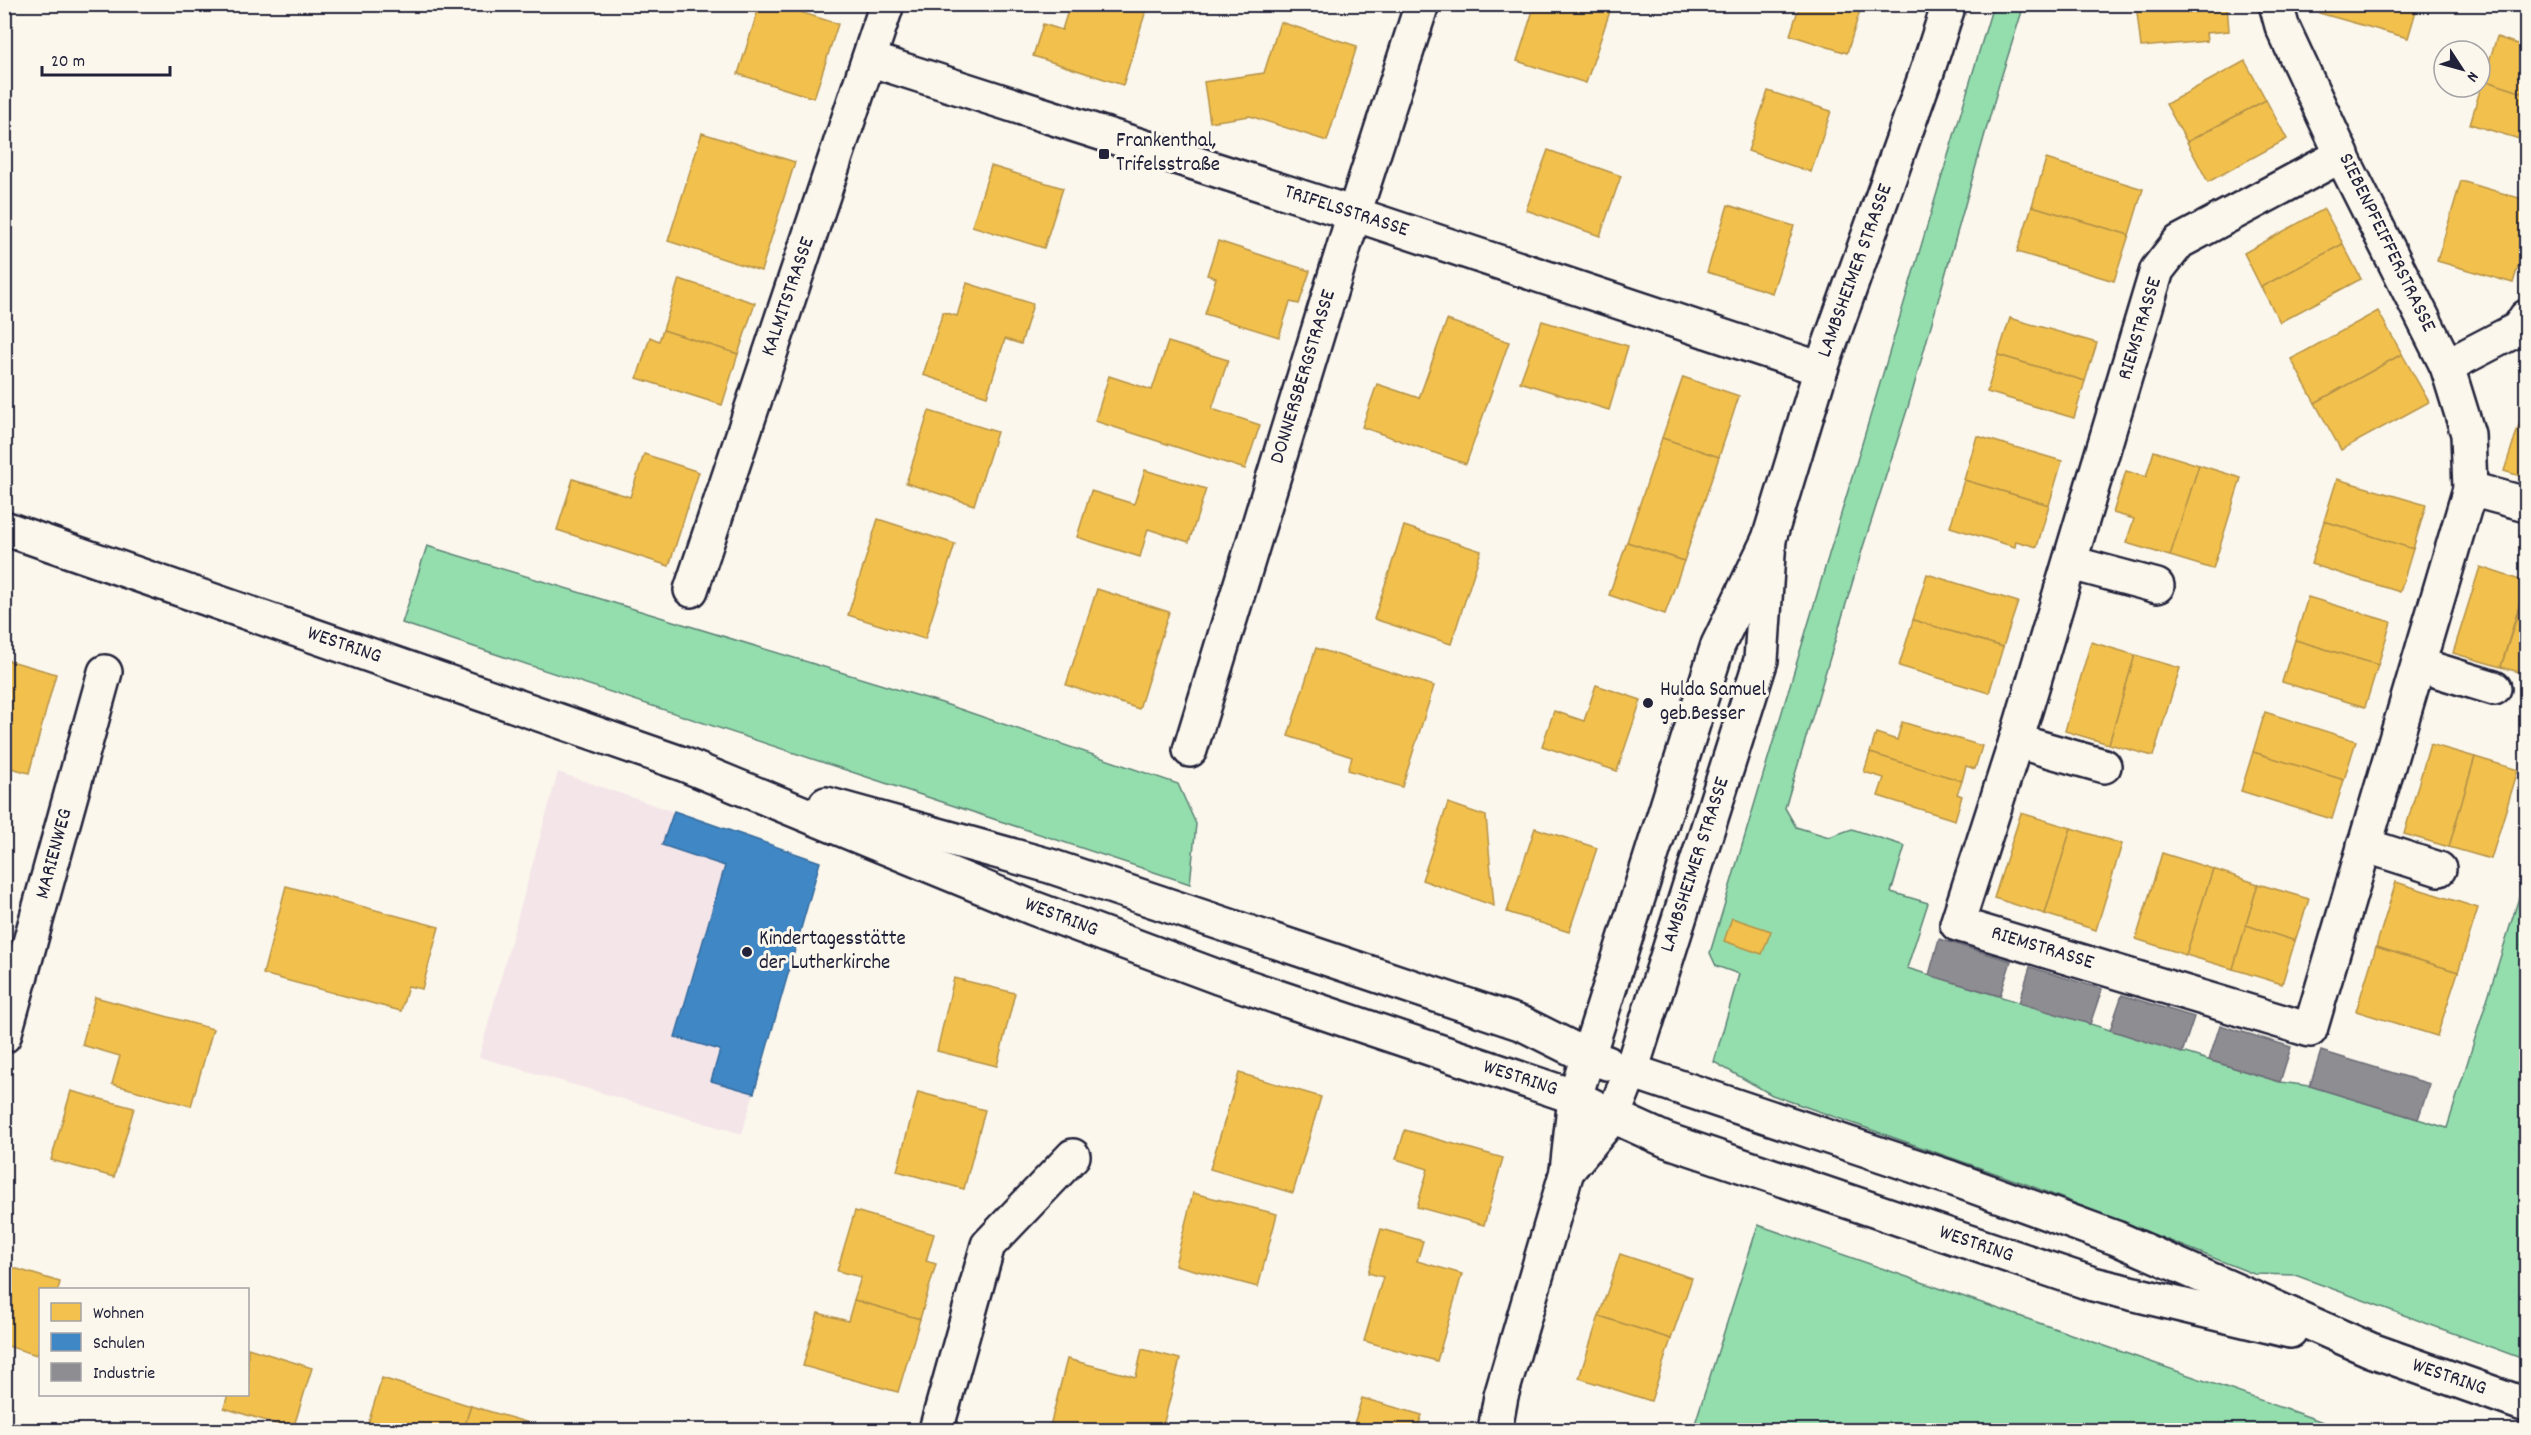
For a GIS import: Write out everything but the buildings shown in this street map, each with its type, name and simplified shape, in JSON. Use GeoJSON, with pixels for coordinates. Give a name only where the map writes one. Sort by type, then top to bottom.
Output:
{"type":"FeatureCollection","features":[{"type":"Feature","properties":{"kind":"street","name":"KALMITSTRASSE"},"geometry":{"type":"LineString","coordinates":[[691,590],[886,4]]}},
{"type":"Feature","properties":{"kind":"street","name":"DONNERSBERGSTRASSE"},"geometry":{"type":"LineString","coordinates":[[1190,750],[1354,214],[1422,4]]}},
{"type":"Feature","properties":{"kind":"street","name":"LAMBSHEIMER STRASSE"},"geometry":{"type":"LineString","coordinates":[[1495,1431],[1501,1396],[1567,1172],[1575,1097],[1587,1056],[1718,645],[1769,538],[1821,369],[1929,69],[1949,4]]}},
{"type":"Feature","properties":{"kind":"street","name":"SIEBENPFEIFFERSTRASSE"},"geometry":{"type":"LineString","coordinates":[[2276,4],[2282,26],[2342,155],[2447,366],[2468,434],[2470,489],[2310,1030]]}},
{"type":"Feature","properties":{"kind":"street","name":"TRIFELSSTRASSE"},"geometry":{"type":"LineString","coordinates":[[869,59],[1354,214],[1821,369]]}},
{"type":"Feature","properties":{"kind":"street","name":"RIEMSTRASSE"},"geometry":{"type":"LineString","coordinates":[[2310,1030],[1958,924],[2071,562],[2157,270],[2180,242],[2342,155]]}},
{"type":"Feature","properties":{"kind":"street"},"geometry":{"type":"LineString","coordinates":[[2447,366],[2518,329],[2526,317]]}},
{"type":"Feature","properties":{"kind":"street"},"geometry":{"type":"LineString","coordinates":[[2470,489],[2526,504]]}},
{"type":"Feature","properties":{"kind":"street","name":"WESTRING"},"geometry":{"type":"LineString","coordinates":[[4,528],[682,764],[1033,908],[1218,977],[1575,1097],[1666,1140],[2093,1284],[2371,1350]]}},
{"type":"Feature","properties":{"kind":"street","name":"LAMBSHEIMER STRASSE"},"geometry":{"type":"LineString","coordinates":[[1567,1172],[1613,1116],[1631,1071],[1761,660],[1769,538]]}},
{"type":"Feature","properties":{"kind":"street"},"geometry":{"type":"LineString","coordinates":[[2071,562],[2157,586]]}},
{"type":"Feature","properties":{"kind":"street"},"geometry":{"type":"LineString","coordinates":[[2419,665],[2494,688]]}},
{"type":"Feature","properties":{"kind":"street","name":"MARIENWEG"},"geometry":{"type":"LineString","coordinates":[[4,1036],[105,672]]}},
{"type":"Feature","properties":{"kind":"street"},"geometry":{"type":"LineString","coordinates":[[2016,741],[2104,766]]}},
{"type":"Feature","properties":{"kind":"street","name":"WESTRING"},"geometry":{"type":"LineString","coordinates":[[682,764],[1050,866],[1523,1024],[1587,1056],[1951,1179],[2116,1238],[2371,1350],[2526,1405]]}},
{"type":"Feature","properties":{"kind":"street"},"geometry":{"type":"LineString","coordinates":[[2364,845],[2439,869]]}},
{"type":"Feature","properties":{"kind":"street"},"geometry":{"type":"LineString","coordinates":[[936,1431],[988,1245],[1073,1156]]}},
{"type":"Feature","properties":{"kind":"shaded area"},"geometry":{"type":"Polygon","coordinates":[[[558,772],[820,862],[742,1134],[479,1057],[558,772]]]}},
{"type":"Feature","properties":{"kind":"green space"},"geometry":{"type":"Polygon","coordinates":[[[1993,5],[2024,5],[1999,84],[1908,407],[1863,547],[1785,808],[1796,827],[1829,837],[1852,829],[1905,846],[1891,892],[1928,903],[1907,968],[2280,1082],[2310,1086],[2447,1128],[2526,875],[2526,1360],[2295,1275],[2254,1274],[2026,1184],[1772,1095],[1714,1062],[1739,974],[1716,966],[1710,953],[1993,5]]]}},
{"type":"Feature","properties":{"kind":"green space"},"geometry":{"type":"Polygon","coordinates":[[[427,546],[942,703],[1178,784],[1196,824],[1190,884],[402,623],[427,546]]]}},
{"type":"Feature","properties":{"kind":"green space"},"geometry":{"type":"Polygon","coordinates":[[[1758,1225],[2346,1430],[1693,1430],[1758,1225]]]}},
{"type":"Feature","properties":{"kind":"place","name":"Frankenthal, Trifelsstraße"},"geometry":{"type":"Point","coordinates":[1104,154]}},
{"type":"Feature","properties":{"kind":"place","name":"Hulda Samuel geb.Besser"},"geometry":{"type":"Point","coordinates":[1648,703]}},
{"type":"Feature","properties":{"kind":"place","name":"Kindertagesstätte der Lutherkirche"},"geometry":{"type":"Point","coordinates":[747,952]}}]}
